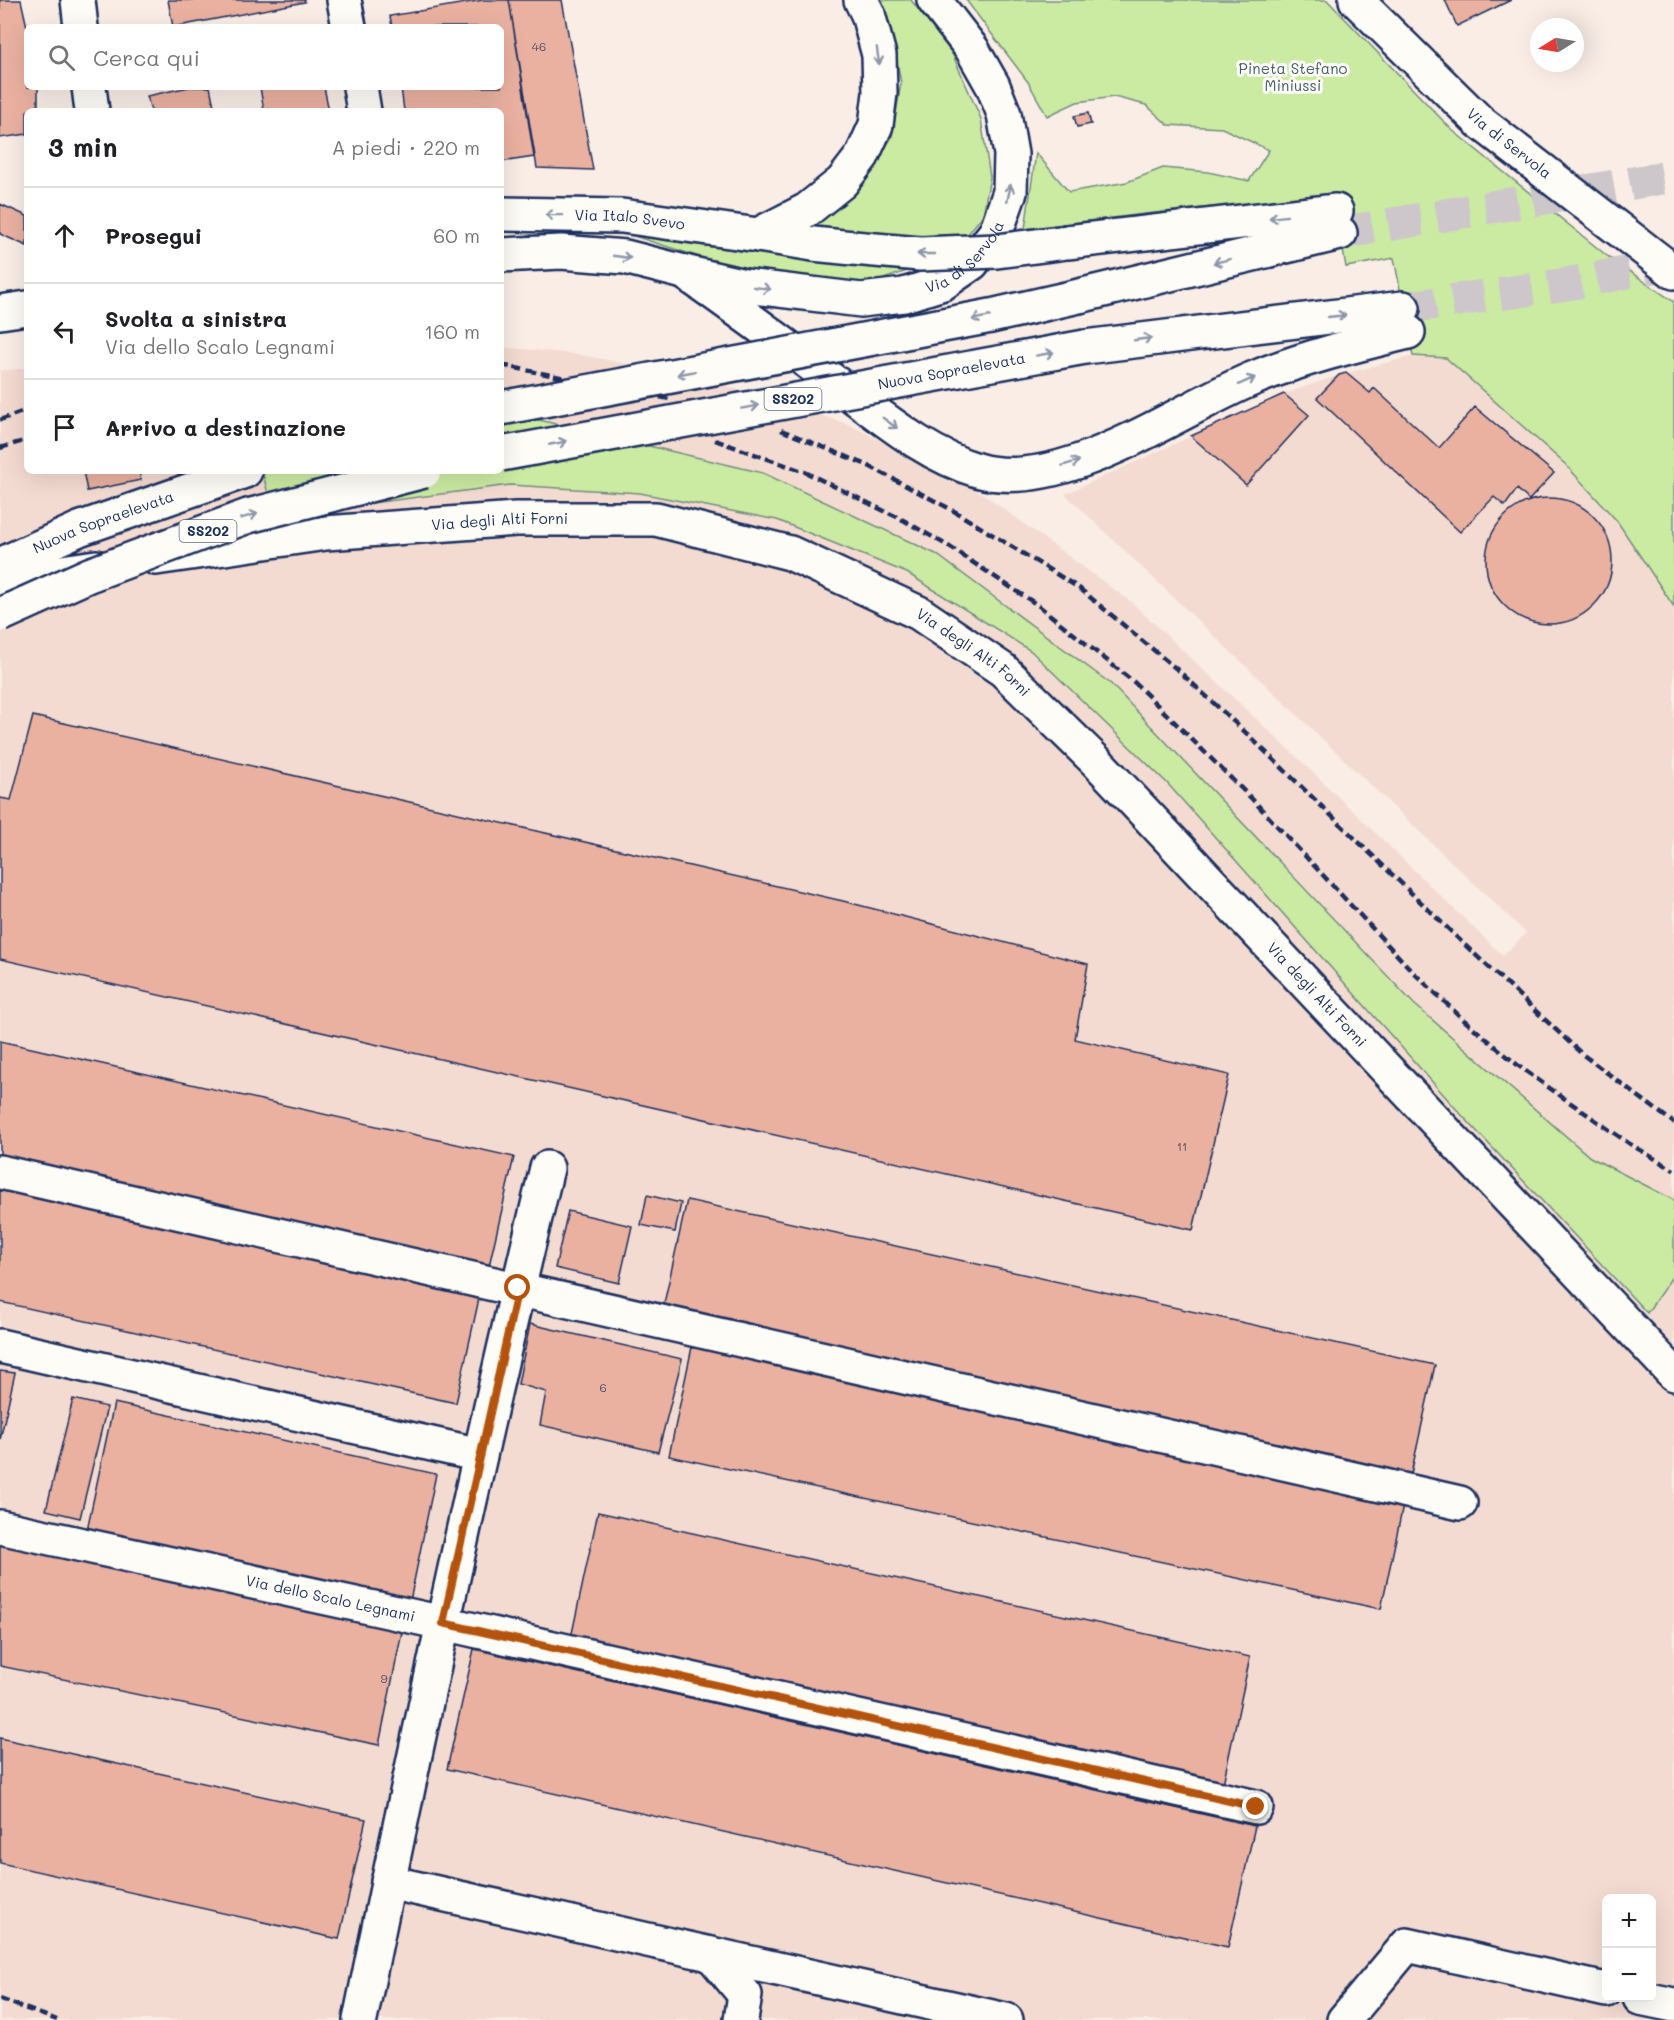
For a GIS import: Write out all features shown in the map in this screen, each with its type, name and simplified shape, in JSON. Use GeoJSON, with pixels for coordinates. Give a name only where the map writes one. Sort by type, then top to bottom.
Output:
{"type":"FeatureCollection","features":[{"type":"Feature","properties":{"kind":"main road"},"geometry":{"type":"LineString","coordinates":[[78,0],[81,24]]}},
{"type":"Feature","properties":{"kind":"main road"},"geometry":{"type":"LineString","coordinates":[[344,0],[348,24]]}},
{"type":"Feature","properties":{"kind":"main road"},"geometry":{"type":"LineString","coordinates":[[758,235],[807,210],[842,182],[862,156],[876,125],[880,93],[879,55],[868,14],[861,0]]}},
{"type":"Feature","properties":{"kind":"main road","name":"Via di Servola"},"geometry":{"type":"LineString","coordinates":[[684,273],[746,286],[861,300],[904,296],[943,283],[972,263],[996,232],[1011,192],[1011,154],[1004,114],[993,86],[972,49],[934,0]]}},
{"type":"Feature","properties":{"kind":"main road","name":"Via di Servola"},"geometry":{"type":"LineString","coordinates":[[1356,0],[1480,122],[1674,272]]}},
{"type":"Feature","properties":{"kind":"main road"},"geometry":{"type":"LineString","coordinates":[[89,90],[92,108]]}},
{"type":"Feature","properties":{"kind":"main road"},"geometry":{"type":"LineString","coordinates":[[360,90],[364,108]]}},
{"type":"Feature","properties":{"kind":"main road","name":"Via Italo Svevo"},"geometry":{"type":"LineString","coordinates":[[504,214],[622,216],[813,244],[931,254],[997,251],[1067,242],[1338,222],[1079,296],[991,316],[504,407]]}},
{"type":"Feature","properties":{"kind":"main road"},"geometry":{"type":"LineString","coordinates":[[504,255],[561,252],[625,257],[684,273]]}},
{"type":"Feature","properties":{"kind":"main road","name":"Nuova Sopraelevata"},"geometry":{"type":"LineString","coordinates":[[504,453],[846,391],[1085,347],[1406,320],[1251,379],[1096,456],[1049,470],[1009,474],[978,470],[951,460],[909,437],[846,391],[758,326],[684,273]]}},
{"type":"Feature","properties":{"kind":"main road"},"geometry":{"type":"LineString","coordinates":[[0,312],[24,308]]}},
{"type":"Feature","properties":{"kind":"main road","name":"Nuova Sopraelevata"},"geometry":{"type":"LineString","coordinates":[[0,565],[79,529],[235,474]]}},
{"type":"Feature","properties":{"kind":"main road","name":"SS202"},"geometry":{"type":"LineString","coordinates":[[0,615],[89,575],[248,516],[412,474]]}},
{"type":"Feature","properties":{"kind":"main road","name":"Via degli Alti Forni"},"geometry":{"type":"LineString","coordinates":[[0,581],[326,533],[516,519],[656,519],[790,553],[920,613],[1003,670],[1097,762],[1674,1374]]}},
{"type":"Feature","properties":{"kind":"main road"},"geometry":{"type":"LineString","coordinates":[[360,2020],[443,1623],[547,1168]]}},
{"type":"Feature","properties":{"kind":"main road"},"geometry":{"type":"LineString","coordinates":[[0,1172],[1460,1503]]}},
{"type":"Feature","properties":{"kind":"main road"},"geometry":{"type":"LineString","coordinates":[[0,1346],[480,1455]]}},
{"type":"Feature","properties":{"kind":"main road","name":"Via dello Scalo Legnami"},"geometry":{"type":"LineString","coordinates":[[0,1527],[443,1623],[1256,1807]]}},
{"type":"Feature","properties":{"kind":"main road"},"geometry":{"type":"LineString","coordinates":[[388,1882],[1006,2020]]}},
{"type":"Feature","properties":{"kind":"main road"},"geometry":{"type":"LineString","coordinates":[[1344,2020],[1407,1946],[1602,1989]]}},
{"type":"Feature","properties":{"kind":"main road"},"geometry":{"type":"LineString","coordinates":[[711,1954],[745,1995],[741,2020]]}},
{"type":"Feature","properties":{"kind":"main road"},"geometry":{"type":"LineString","coordinates":[[1656,2001],[1674,2005]]}},
{"type":"Feature","properties":{"kind":"shaded area"},"geometry":{"type":"Polygon","coordinates":[[[504,347],[576,354],[704,379],[848,424],[983,494],[1130,601],[1300,760],[1503,956],[1526,933],[1065,494],[1284,394],[1339,375],[1413,356],[1446,358],[1566,465],[1617,521],[1674,607],[1674,1200],[1590,1157],[1414,1004],[1111,684],[937,554],[763,473],[504,412],[504,347]]]}},
{"type":"Feature","properties":{"kind":"shaded area"},"geometry":{"type":"Polygon","coordinates":[[[24,368],[24,474],[263,474],[275,516],[510,485],[640,493],[777,520],[907,573],[1031,651],[1167,783],[1458,1111],[1646,1313],[1674,1274],[1674,2020],[0,2020],[0,371],[24,368]]]}},
{"type":"Feature","properties":{"kind":"green space"},"geometry":{"type":"Polygon","coordinates":[[[875,0],[911,0],[951,51],[981,119],[990,177],[983,215],[953,253],[866,285],[725,265],[634,236],[807,260],[813,244],[813,225],[860,188],[892,137],[901,83],[892,35],[875,0]]]}},
{"type":"Feature","properties":{"kind":"green space","name":"Pineta Stefano Miniussi"},"geometry":{"type":"Polygon","coordinates":[[[966,0],[1327,0],[1452,130],[1606,255],[1674,302],[1674,607],[1617,521],[1566,465],[1446,358],[1413,356],[1394,258],[1346,267],[1333,195],[1144,214],[1025,229],[1036,153],[1069,192],[1127,182],[1163,168],[1208,172],[1249,181],[1269,150],[1222,128],[1168,125],[1146,105],[1114,97],[1077,102],[1047,116],[1028,82],[966,0]]]}},
{"type":"Feature","properties":{"kind":"green space"},"geometry":{"type":"Polygon","coordinates":[[[504,412],[763,473],[936,554],[1111,684],[1414,1004],[1590,1157],[1674,1200],[1674,1274],[1647,1313],[1458,1111],[1167,783],[1031,651],[907,573],[777,520],[640,493],[510,485],[274,516],[263,474],[504,474],[504,412]]]}},
{"type":"Feature","properties":{"kind":"building"},"geometry":{"type":"Polygon","coordinates":[[[0,0],[21,0],[26,24],[24,24],[24,90],[38,90],[38,108],[24,108],[24,134],[0,138],[0,0]]]}},
{"type":"Feature","properties":{"kind":"building"},"geometry":{"type":"Polygon","coordinates":[[[168,0],[304,0],[305,2],[189,24],[172,24],[168,0]]]}},
{"type":"Feature","properties":{"kind":"building"},"geometry":{"type":"Polygon","coordinates":[[[483,0],[509,0],[534,157],[504,162],[504,108],[404,108],[401,90],[504,90],[504,24],[391,24],[390,16],[483,0]]]}},
{"type":"Feature","properties":{"kind":"building"},"geometry":{"type":"Polygon","coordinates":[[[509,0],[562,0],[593,170],[537,168],[509,0]]]}},
{"type":"Feature","properties":{"kind":"building"},"geometry":{"type":"Polygon","coordinates":[[[1445,0],[1511,0],[1457,26],[1445,0]]]}},
{"type":"Feature","properties":{"kind":"building"},"geometry":{"type":"Polygon","coordinates":[[[175,90],[211,90],[214,108],[150,108],[147,96],[175,90]]]}},
{"type":"Feature","properties":{"kind":"building"},"geometry":{"type":"Polygon","coordinates":[[[260,90],[325,90],[328,108],[264,108],[260,90]]]}},
{"type":"Feature","properties":{"kind":"building"},"geometry":{"type":"Polygon","coordinates":[[[1088,113],[1091,124],[1077,127],[1074,116],[1088,113]]]}},
{"type":"Feature","properties":{"kind":"building"},"geometry":{"type":"Polygon","coordinates":[[[0,204],[24,215],[24,245],[0,234],[0,204]]]}},
{"type":"Feature","properties":{"kind":"building"},"geometry":{"type":"Polygon","coordinates":[[[1346,373],[1370,393],[1374,388],[1439,448],[1475,407],[1554,473],[1529,500],[1517,489],[1505,506],[1494,497],[1460,532],[1317,398],[1339,375],[1346,373]]]}},
{"type":"Feature","properties":{"kind":"building"},"geometry":{"type":"Polygon","coordinates":[[[1284,394],[1309,415],[1246,485],[1191,436],[1284,394]]]}},
{"type":"Feature","properties":{"kind":"building"},"geometry":{"type":"Polygon","coordinates":[[[84,474],[140,474],[141,480],[87,491],[84,474]]]}},
{"type":"Feature","properties":{"kind":"building"},"geometry":{"type":"Polygon","coordinates":[[[1549,498],[1573,503],[1593,517],[1607,537],[1612,561],[1607,585],[1593,605],[1573,619],[1549,624],[1525,619],[1505,605],[1491,585],[1486,561],[1491,537],[1505,517],[1525,503],[1549,498]]]}},
{"type":"Feature","properties":{"kind":"building"},"geometry":{"type":"Polygon","coordinates":[[[33,716],[843,901],[1088,964],[1075,1039],[1229,1075],[1193,1230],[0,959],[0,798],[11,800],[33,716]]]}},
{"type":"Feature","properties":{"kind":"building"},"geometry":{"type":"Polygon","coordinates":[[[0,1041],[514,1157],[489,1266],[0,1155],[0,1041]]]}},
{"type":"Feature","properties":{"kind":"building"},"geometry":{"type":"Polygon","coordinates":[[[0,1190],[480,1294],[456,1403],[0,1302],[0,1190]]]}},
{"type":"Feature","properties":{"kind":"building"},"geometry":{"type":"Polygon","coordinates":[[[647,1195],[681,1203],[675,1232],[641,1225],[647,1195]]]}},
{"type":"Feature","properties":{"kind":"building"},"geometry":{"type":"Polygon","coordinates":[[[687,1200],[1435,1365],[1411,1474],[663,1308],[687,1200]]]}},
{"type":"Feature","properties":{"kind":"building"},"geometry":{"type":"Polygon","coordinates":[[[568,1211],[632,1226],[619,1283],[555,1268],[568,1211]]]}},
{"type":"Feature","properties":{"kind":"building"},"geometry":{"type":"Polygon","coordinates":[[[530,1324],[682,1359],[658,1452],[540,1425],[546,1392],[518,1384],[530,1324]]]}},
{"type":"Feature","properties":{"kind":"building"},"geometry":{"type":"Polygon","coordinates":[[[692,1347],[1404,1501],[1381,1609],[669,1456],[692,1347]]]}},
{"type":"Feature","properties":{"kind":"building"},"geometry":{"type":"Polygon","coordinates":[[[0,1371],[15,1373],[0,1440],[0,1371]]]}},
{"type":"Feature","properties":{"kind":"building"},"geometry":{"type":"Polygon","coordinates":[[[73,1399],[107,1407],[80,1518],[46,1510],[73,1399]]]}},
{"type":"Feature","properties":{"kind":"building"},"geometry":{"type":"Polygon","coordinates":[[[114,1403],[436,1474],[410,1601],[87,1530],[114,1403]]]}},
{"type":"Feature","properties":{"kind":"building"},"geometry":{"type":"Polygon","coordinates":[[[598,1512],[1250,1657],[1223,1784],[571,1638],[598,1512]]]}},
{"type":"Feature","properties":{"kind":"building"},"geometry":{"type":"Polygon","coordinates":[[[0,1542],[403,1627],[379,1745],[0,1666],[0,1542]]]}},
{"type":"Feature","properties":{"kind":"building"},"geometry":{"type":"Polygon","coordinates":[[[474,1649],[1255,1826],[1228,1947],[447,1769],[474,1649]]]}},
{"type":"Feature","properties":{"kind":"building"},"geometry":{"type":"Polygon","coordinates":[[[0,1738],[366,1819],[339,1939],[0,1863],[0,1738]]]}},
{"type":"Feature","properties":{"kind":"tunnel"},"geometry":{"type":"LineString","coordinates":[[1340,233],[1674,176]]}},
{"type":"Feature","properties":{"kind":"tunnel"},"geometry":{"type":"LineString","coordinates":[[1403,308],[1567,284],[1674,263]]}},
{"type":"Feature","properties":{"kind":"railway"},"geometry":{"type":"LineString","coordinates":[[504,366],[669,399]]}},
{"type":"Feature","properties":{"kind":"railway"},"geometry":{"type":"LineString","coordinates":[[0,420],[24,411]]}},
{"type":"Feature","properties":{"kind":"railway"},"geometry":{"type":"LineString","coordinates":[[781,430],[867,465],[954,511],[1079,588],[1180,672],[1244,731],[1466,946],[1582,1054],[1674,1123]]}},
{"type":"Feature","properties":{"kind":"railway"},"geometry":{"type":"LineString","coordinates":[[715,440],[805,472],[905,521],[948,546],[1039,606],[1135,683],[1252,799],[1414,973],[1464,1020],[1520,1067],[1630,1144],[1674,1170]]}},
{"type":"Feature","properties":{"kind":"railway"},"geometry":{"type":"LineString","coordinates":[[0,448],[24,441]]}},
{"type":"Feature","properties":{"kind":"railway"},"geometry":{"type":"LineString","coordinates":[[0,1999],[57,2020]]}},
{"type":"Feature","properties":{"kind":"route"},"geometry":{"type":"LineString","coordinates":[[518,1288],[443,1623],[1256,1807]]}}]}
